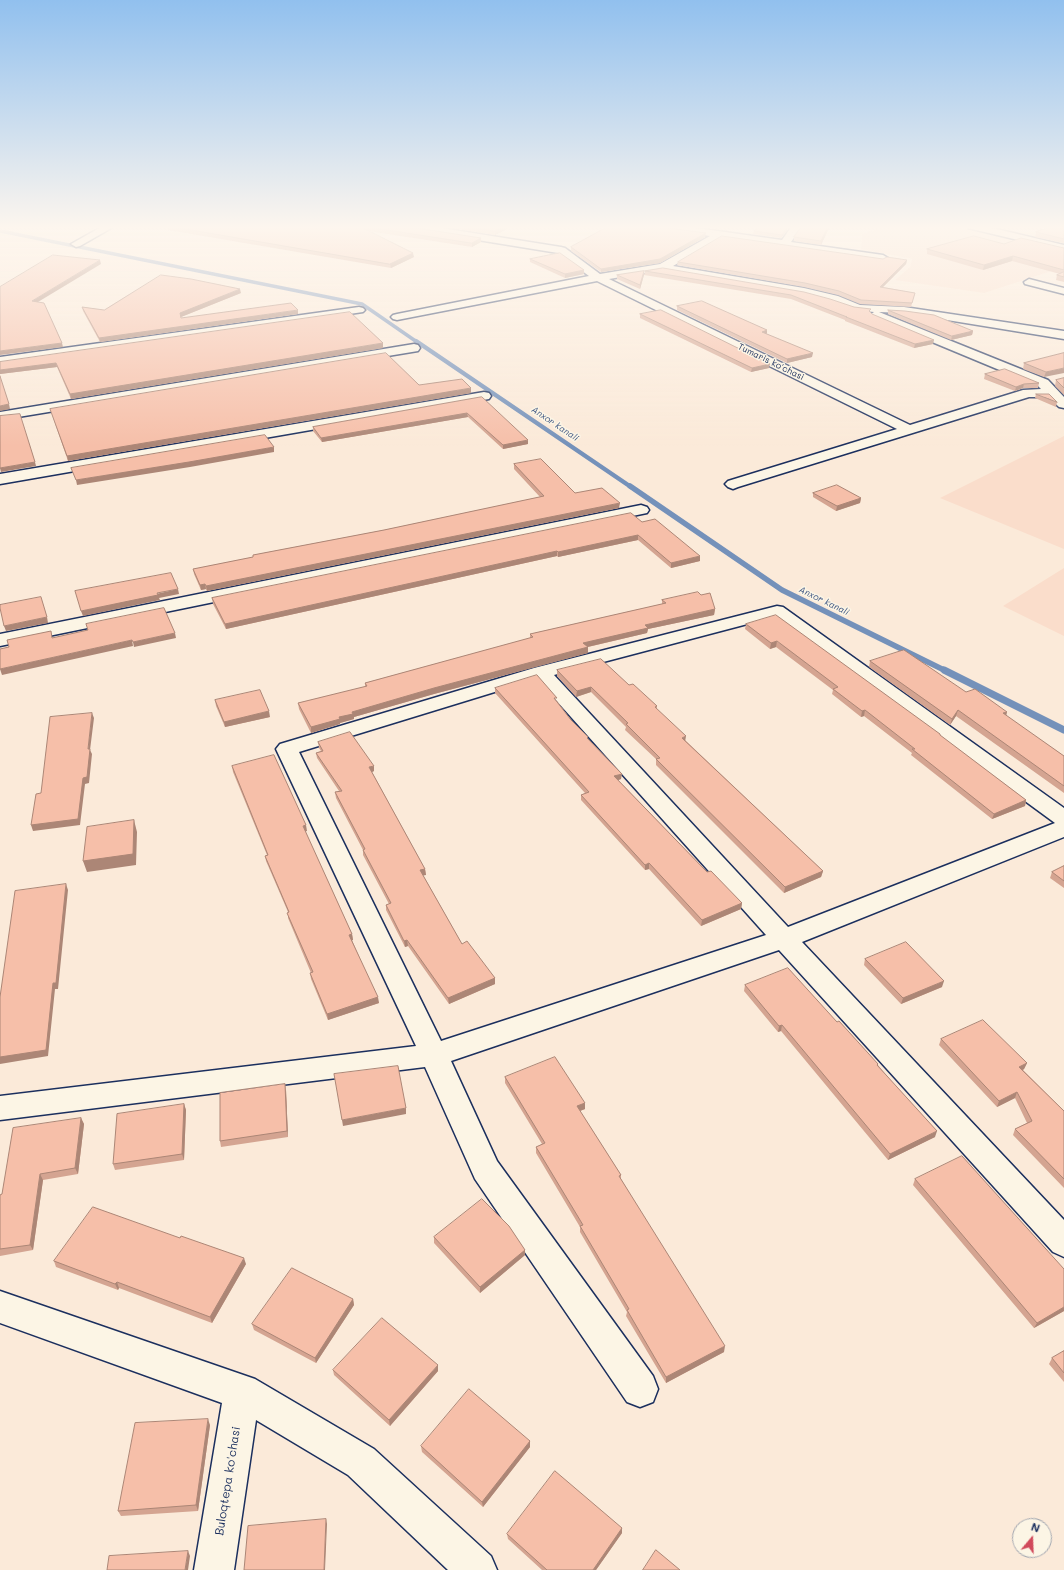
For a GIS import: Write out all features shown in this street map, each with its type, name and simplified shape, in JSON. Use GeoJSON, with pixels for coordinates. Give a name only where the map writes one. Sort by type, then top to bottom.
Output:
{"type":"FeatureCollection","features":[{"type":"Feature","properties":{"kind":"street"},"geometry":{"type":"LineString","coordinates":[[397,317],[488,299]]}},
{"type":"Feature","properties":{"kind":"street","name":"Tumaris ko'chasi"},"geometry":{"type":"LineString","coordinates":[[642,299],[908,429]]}},
{"type":"Feature","properties":{"kind":"street"},"geometry":{"type":"LineString","coordinates":[[837,299],[888,319],[1048,388],[1064,404]]}},
{"type":"Feature","properties":{"kind":"street"},"geometry":{"type":"LineString","coordinates":[[858,308],[904,310],[1064,335]]}},
{"type":"Feature","properties":{"kind":"street"},"geometry":{"type":"LineString","coordinates":[[0,361],[359,310]]}},
{"type":"Feature","properties":{"kind":"street"},"geometry":{"type":"LineString","coordinates":[[0,416],[414,348]]}},
{"type":"Feature","properties":{"kind":"street"},"geometry":{"type":"LineString","coordinates":[[732,484],[908,429],[1048,388],[1057,380]]}},
{"type":"Feature","properties":{"kind":"street"},"geometry":{"type":"LineString","coordinates":[[0,479],[484,396]]}},
{"type":"Feature","properties":{"kind":"street"},"geometry":{"type":"LineString","coordinates":[[0,640],[641,510]]}},
{"type":"Feature","properties":{"kind":"street"},"geometry":{"type":"LineString","coordinates":[[640,1389],[486,1170],[434,1055],[287,749],[541,672],[777,611],[1064,819]]}},
{"type":"Feature","properties":{"kind":"street"},"geometry":{"type":"LineString","coordinates":[[541,672],[784,939],[1064,1242]]}},
{"type":"Feature","properties":{"kind":"street"},"geometry":{"type":"LineString","coordinates":[[0,1108],[434,1055],[784,939],[1064,828]]}},
{"type":"Feature","properties":{"kind":"street"},"geometry":{"type":"LineString","coordinates":[[0,1307],[242,1392],[361,1462],[477,1570]]}},
{"type":"Feature","properties":{"kind":"street","name":"Buloqtepa ko'chasi"},"geometry":{"type":"LineString","coordinates":[[214,1570],[242,1392]]}},
{"type":"Feature","properties":{"kind":"shaded area"},"geometry":{"type":"Polygon","coordinates":[[[1064,436],[1064,549],[940,498],[1064,436]]]}},
{"type":"Feature","properties":{"kind":"shaded area"},"geometry":{"type":"Polygon","coordinates":[[[1064,568],[1064,636],[1003,606],[1064,568]]]}},
{"type":"Feature","properties":{"kind":"building"},"geometry":{"type":"Polygon","coordinates":[[[0,299],[35,299],[32,301],[44,303],[62,343],[0,351],[0,299]]]}},
{"type":"Feature","properties":{"kind":"building"},"geometry":{"type":"Polygon","coordinates":[[[121,299],[214,299],[180,313],[181,318],[291,303],[298,310],[99,338],[82,307],[104,310],[121,299]]]}},
{"type":"Feature","properties":{"kind":"building"},"geometry":{"type":"Polygon","coordinates":[[[802,299],[831,299],[854,307],[871,309],[869,311],[872,314],[934,340],[915,344],[802,299]]]}},
{"type":"Feature","properties":{"kind":"building"},"geometry":{"type":"Polygon","coordinates":[[[859,299],[913,299],[912,303],[859,299]]]}},
{"type":"Feature","properties":{"kind":"building"},"geometry":{"type":"Polygon","coordinates":[[[702,301],[767,330],[762,332],[813,353],[787,359],[677,306],[702,301]]]}},
{"type":"Feature","properties":{"kind":"building"},"geometry":{"type":"Polygon","coordinates":[[[661,310],[770,364],[752,368],[640,314],[661,310]]]}},
{"type":"Feature","properties":{"kind":"building"},"geometry":{"type":"Polygon","coordinates":[[[888,310],[934,315],[973,331],[952,336],[888,310]]]}},
{"type":"Feature","properties":{"kind":"building"},"geometry":{"type":"Polygon","coordinates":[[[350,312],[383,343],[70,394],[56,363],[0,370],[0,362],[350,312]]]}},
{"type":"Feature","properties":{"kind":"building"},"geometry":{"type":"Polygon","coordinates":[[[386,353],[419,385],[462,379],[471,388],[67,456],[50,409],[386,353]]]}},
{"type":"Feature","properties":{"kind":"building"},"geometry":{"type":"Polygon","coordinates":[[[1064,353],[1064,368],[1046,372],[1024,363],[1064,353]]]}},
{"type":"Feature","properties":{"kind":"building"},"geometry":{"type":"Polygon","coordinates":[[[1005,369],[1039,383],[1024,384],[1016,387],[985,374],[1005,369]]]}},
{"type":"Feature","properties":{"kind":"building"},"geometry":{"type":"Polygon","coordinates":[[[0,376],[9,404],[0,406],[0,376]]]}},
{"type":"Feature","properties":{"kind":"building"},"geometry":{"type":"Polygon","coordinates":[[[1064,378],[1064,388],[1056,380],[1064,378]]]}},
{"type":"Feature","properties":{"kind":"building"},"geometry":{"type":"Polygon","coordinates":[[[1036,394],[1049,394],[1057,402],[1036,394]]]}},
{"type":"Feature","properties":{"kind":"building"},"geometry":{"type":"Polygon","coordinates":[[[482,397],[528,440],[503,445],[467,413],[321,438],[313,427],[482,397]]]}},
{"type":"Feature","properties":{"kind":"building"},"geometry":{"type":"Polygon","coordinates":[[[20,414],[35,462],[0,468],[0,416],[20,414]]]}},
{"type":"Feature","properties":{"kind":"building"},"geometry":{"type":"Polygon","coordinates":[[[265,435],[274,447],[76,480],[71,468],[265,435]]]}},
{"type":"Feature","properties":{"kind":"building"},"geometry":{"type":"Polygon","coordinates":[[[541,459],[575,493],[602,488],[620,503],[206,586],[205,584],[200,585],[193,569],[253,557],[253,555],[384,530],[544,496],[514,464],[541,459]]]}},
{"type":"Feature","properties":{"kind":"building"},"geometry":{"type":"Polygon","coordinates":[[[837,485],[861,498],[837,506],[813,493],[837,485]]]}},
{"type":"Feature","properties":{"kind":"building"},"geometry":{"type":"Polygon","coordinates":[[[631,513],[642,522],[655,519],[700,556],[671,563],[638,535],[557,551],[225,624],[212,598],[631,513]]]}},
{"type":"Feature","properties":{"kind":"building"},"geometry":{"type":"Polygon","coordinates":[[[171,573],[178,589],[157,593],[158,595],[81,611],[75,591],[171,573]]]}},
{"type":"Feature","properties":{"kind":"building"},"geometry":{"type":"Polygon","coordinates":[[[698,592],[701,595],[710,593],[715,609],[645,625],[648,628],[583,643],[588,647],[434,688],[352,712],[353,714],[339,717],[340,719],[311,727],[298,703],[367,686],[365,683],[533,637],[530,634],[666,603],[662,600],[698,592]]]}},
{"type":"Feature","properties":{"kind":"building"},"geometry":{"type":"Polygon","coordinates":[[[41,597],[47,617],[4,626],[0,605],[41,597]]]}},
{"type":"Feature","properties":{"kind":"building"},"geometry":{"type":"Polygon","coordinates":[[[164,608],[175,633],[133,642],[132,640],[0,669],[0,649],[9,647],[7,640],[51,631],[52,638],[88,630],[86,624],[164,608]]]}},
{"type":"Feature","properties":{"kind":"building"},"geometry":{"type":"Polygon","coordinates":[[[776,615],[940,734],[1026,800],[994,814],[865,710],[862,711],[833,689],[838,687],[777,641],[771,643],[746,624],[776,615]]]}},
{"type":"Feature","properties":{"kind":"building"},"geometry":{"type":"Polygon","coordinates":[[[904,650],[966,692],[975,689],[1007,712],[1003,713],[1064,756],[1064,786],[958,710],[952,719],[870,661],[904,650]]]}},
{"type":"Feature","properties":{"kind":"building"},"geometry":{"type":"Polygon","coordinates":[[[601,659],[629,685],[633,684],[657,706],[655,707],[686,736],[682,738],[823,871],[785,887],[656,759],[660,758],[626,724],[628,723],[591,687],[577,691],[557,670],[601,659]]]}},
{"type":"Feature","properties":{"kind":"building"},"geometry":{"type":"Polygon","coordinates":[[[537,675],[557,698],[554,698],[571,720],[622,774],[614,776],[707,872],[711,871],[742,903],[702,920],[649,863],[645,865],[581,795],[589,792],[495,688],[537,675]]]}},
{"type":"Feature","properties":{"kind":"building"},"geometry":{"type":"Polygon","coordinates":[[[260,690],[269,711],[224,722],[215,700],[260,690]]]}},
{"type":"Feature","properties":{"kind":"building"},"geometry":{"type":"Polygon","coordinates":[[[92,713],[87,777],[83,778],[78,819],[31,825],[36,794],[41,793],[50,717],[92,713]]]}},
{"type":"Feature","properties":{"kind":"building"},"geometry":{"type":"Polygon","coordinates":[[[350,732],[374,766],[369,767],[425,869],[420,870],[462,944],[467,941],[495,978],[448,998],[407,940],[404,941],[386,905],[391,903],[335,792],[342,791],[316,753],[323,751],[318,742],[350,732]]]}},
{"type":"Feature","properties":{"kind":"building"},"geometry":{"type":"Polygon","coordinates":[[[274,755],[306,825],[303,826],[352,934],[349,935],[378,997],[327,1014],[310,973],[313,972],[287,913],[289,912],[265,856],[268,855],[232,766],[274,755]]]}},
{"type":"Feature","properties":{"kind":"building"},"geometry":{"type":"Polygon","coordinates":[[[134,820],[133,854],[83,861],[87,827],[134,820]]]}},
{"type":"Feature","properties":{"kind":"building"},"geometry":{"type":"Polygon","coordinates":[[[1064,866],[1064,881],[1052,872],[1064,866]]]}},
{"type":"Feature","properties":{"kind":"building"},"geometry":{"type":"Polygon","coordinates":[[[66,884],[56,983],[53,983],[46,1050],[0,1057],[0,997],[15,891],[66,884]]]}},
{"type":"Feature","properties":{"kind":"building"},"geometry":{"type":"Polygon","coordinates":[[[906,942],[944,981],[903,998],[865,959],[906,942]]]}},
{"type":"Feature","properties":{"kind":"building"},"geometry":{"type":"Polygon","coordinates":[[[788,968],[837,1022],[839,1021],[937,1131],[890,1154],[782,1025],[779,1026],[745,985],[788,968]]]}},
{"type":"Feature","properties":{"kind":"building"},"geometry":{"type":"Polygon","coordinates":[[[983,1020],[1027,1063],[1019,1067],[1064,1111],[1064,1179],[1015,1129],[1032,1121],[1017,1092],[999,1101],[941,1039],[983,1020]]]}},
{"type":"Feature","properties":{"kind":"building"},"geometry":{"type":"Polygon","coordinates":[[[555,1057],[585,1103],[577,1106],[621,1175],[619,1176],[725,1346],[666,1377],[627,1310],[629,1309],[580,1226],[583,1225],[536,1147],[545,1143],[505,1077],[555,1057]]]}},
{"type":"Feature","properties":{"kind":"building"},"geometry":{"type":"Polygon","coordinates":[[[398,1066],[406,1108],[342,1120],[334,1074],[398,1066]]]}},
{"type":"Feature","properties":{"kind":"building"},"geometry":{"type":"Polygon","coordinates":[[[285,1084],[287,1131],[220,1141],[220,1093],[285,1084]]]}},
{"type":"Feature","properties":{"kind":"building"},"geometry":{"type":"Polygon","coordinates":[[[184,1104],[182,1154],[113,1164],[117,1114],[184,1104]]]}},
{"type":"Feature","properties":{"kind":"building"},"geometry":{"type":"Polygon","coordinates":[[[81,1118],[75,1168],[40,1174],[30,1245],[0,1249],[0,1195],[2,1194],[13,1128],[81,1118]]]}},
{"type":"Feature","properties":{"kind":"building"},"geometry":{"type":"Polygon","coordinates":[[[962,1156],[1064,1269],[1064,1307],[1037,1323],[915,1179],[962,1156]]]}},
{"type":"Feature","properties":{"kind":"building"},"geometry":{"type":"Polygon","coordinates":[[[482,1199],[509,1226],[525,1250],[480,1287],[434,1237],[482,1199]]]}},
{"type":"Feature","properties":{"kind":"building"},"geometry":{"type":"Polygon","coordinates":[[[93,1207],[180,1238],[181,1236],[244,1258],[210,1317],[117,1282],[115,1284],[54,1261],[93,1207]]]}},
{"type":"Feature","properties":{"kind":"building"},"geometry":{"type":"Polygon","coordinates":[[[292,1268],[353,1299],[315,1358],[252,1324],[292,1268]]]}},
{"type":"Feature","properties":{"kind":"building"},"geometry":{"type":"Polygon","coordinates":[[[382,1318],[438,1365],[389,1420],[333,1370],[382,1318]]]}},
{"type":"Feature","properties":{"kind":"building"},"geometry":{"type":"Polygon","coordinates":[[[1064,1351],[1064,1373],[1052,1358],[1064,1351]]]}},
{"type":"Feature","properties":{"kind":"building"},"geometry":{"type":"Polygon","coordinates":[[[469,1389],[530,1441],[482,1502],[421,1446],[469,1389]]]}},
{"type":"Feature","properties":{"kind":"building"},"geometry":{"type":"Polygon","coordinates":[[[208,1419],[196,1505],[118,1511],[135,1423],[208,1419]]]}},
{"type":"Feature","properties":{"kind":"building"},"geometry":{"type":"Polygon","coordinates":[[[555,1471],[622,1528],[593,1570],[547,1570],[507,1534],[555,1471]]]}},
{"type":"Feature","properties":{"kind":"building"},"geometry":{"type":"Polygon","coordinates":[[[326,1519],[324,1570],[244,1570],[248,1526],[326,1519]]]}},
{"type":"Feature","properties":{"kind":"building"},"geometry":{"type":"Polygon","coordinates":[[[656,1550],[680,1570],[643,1570],[656,1550]]]}},
{"type":"Feature","properties":{"kind":"building"},"geometry":{"type":"Polygon","coordinates":[[[188,1551],[185,1570],[107,1570],[109,1556],[188,1551]]]}},
{"type":"Feature","properties":{"kind":"waterway","name":"Anxor kanali"},"geometry":{"type":"LineString","coordinates":[[339,299],[362,304],[417,342]]}},
{"type":"Feature","properties":{"kind":"waterway","name":"Anxor kanali"},"geometry":{"type":"LineString","coordinates":[[416,341],[631,487]]}},
{"type":"Feature","properties":{"kind":"waterway","name":"Anxor kanali"},"geometry":{"type":"LineString","coordinates":[[630,486],[782,590],[946,671]]}},
{"type":"Feature","properties":{"kind":"waterway","name":"Anxor kanali"},"geometry":{"type":"LineString","coordinates":[[946,671],[1064,730]]}}]}
